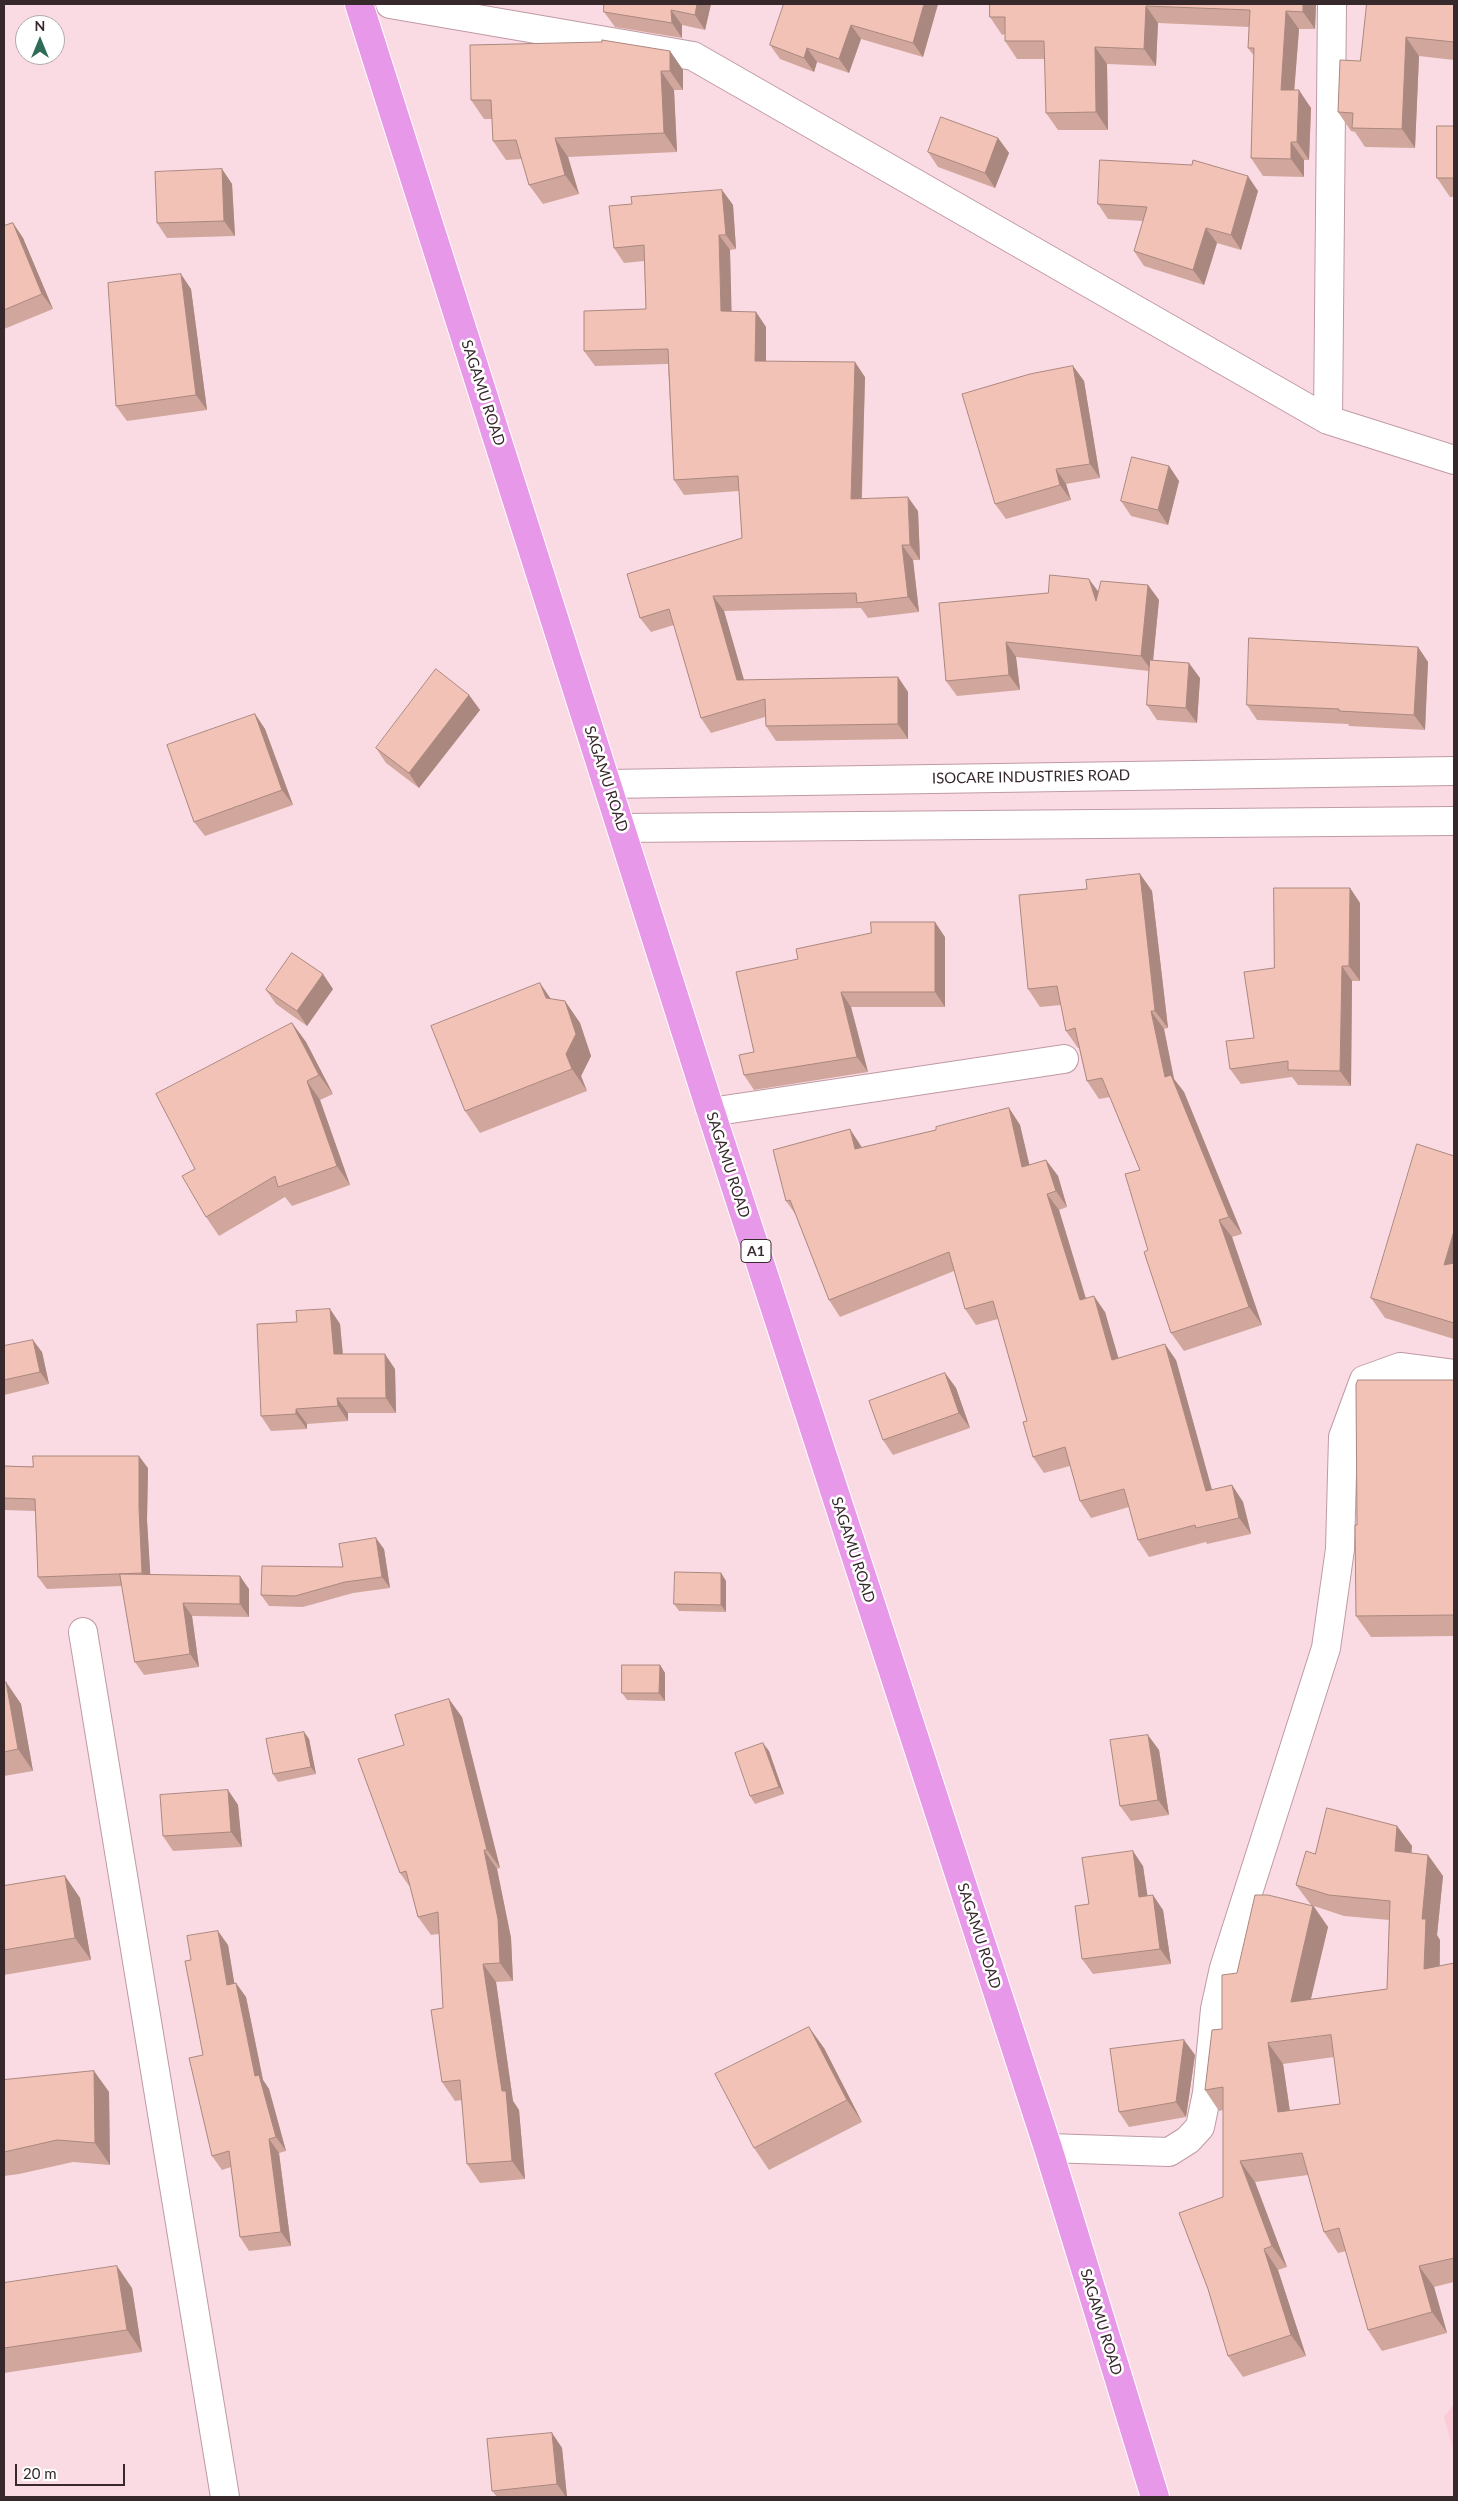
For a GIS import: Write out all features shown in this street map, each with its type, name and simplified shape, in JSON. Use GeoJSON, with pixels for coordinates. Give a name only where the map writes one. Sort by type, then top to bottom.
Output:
{"type":"FeatureCollection","features":[{"type":"Feature","properties":{"kind":"highway","name":"SAGAMU ROAD"},"geometry":{"type":"LineString","coordinates":[[359,4],[711,1112],[1048,2148],[1155,2497]]}},
{"type":"Feature","properties":{"kind":"street"},"geometry":{"type":"LineString","coordinates":[[390,4],[694,56],[1328,420],[1454,460]]}},
{"type":"Feature","properties":{"kind":"street"},"geometry":{"type":"LineString","coordinates":[[1328,420],[1332,4]]}},
{"type":"Feature","properties":{"kind":"street","name":"ISOCARE INDUSTRIES ROAD"},"geometry":{"type":"LineString","coordinates":[[607,784],[1454,771]]}},
{"type":"Feature","properties":{"kind":"street"},"geometry":{"type":"LineString","coordinates":[[622,828],[1454,821]]}},
{"type":"Feature","properties":{"kind":"street"},"geometry":{"type":"LineString","coordinates":[[711,1112],[1064,1059]]}},
{"type":"Feature","properties":{"kind":"street"},"geometry":{"type":"LineString","coordinates":[[1048,2148],[1169,2152],[1188,2140],[1200,2127],[1207,2093],[1214,2009],[1224,1968],[1326,1648],[1340,1549],[1343,1437],[1364,1380],[1400,1367],[1454,1374]]}},
{"type":"Feature","properties":{"kind":"street"},"geometry":{"type":"LineString","coordinates":[[83,1632],[225,2497]]}},
{"type":"Feature","properties":{"kind":"shaded area"},"geometry":{"type":"Polygon","coordinates":[[[1454,2404],[1454,2452],[1444,2417],[1454,2404]]]}},
{"type":"Feature","properties":{"kind":"building"},"geometry":{"type":"Polygon","coordinates":[[[604,4],[697,4],[695,15],[671,10],[672,23],[604,12],[604,4]]]}},
{"type":"Feature","properties":{"kind":"building"},"geometry":{"type":"Polygon","coordinates":[[[784,4],[924,4],[913,43],[851,25],[839,59],[807,48],[804,58],[770,45],[784,4]]]}},
{"type":"Feature","properties":{"kind":"building"},"geometry":{"type":"Polygon","coordinates":[[[990,4],[1303,4],[1303,12],[1286,11],[1281,90],[1299,90],[1297,142],[1291,142],[1291,159],[1251,158],[1254,48],[1248,48],[1250,10],[1146,6],[1144,49],[1095,47],[1096,112],[1046,113],[1044,41],[1005,41],[1005,17],[990,17],[990,4]]]}},
{"type":"Feature","properties":{"kind":"building"},"geometry":{"type":"Polygon","coordinates":[[[1367,4],[1454,4],[1454,42],[1406,37],[1402,129],[1352,128],[1353,113],[1338,112],[1340,60],[1360,61],[1367,4]]]}},
{"type":"Feature","properties":{"kind":"building"},"geometry":{"type":"Polygon","coordinates":[[[602,40],[670,51],[670,71],[661,71],[664,133],[555,138],[565,175],[529,185],[516,140],[493,141],[491,100],[471,100],[470,45],[602,42],[602,40]]]}},
{"type":"Feature","properties":{"kind":"building"},"geometry":{"type":"Polygon","coordinates":[[[941,117],[998,138],[985,173],[928,152],[941,117]]]}},
{"type":"Feature","properties":{"kind":"building"},"geometry":{"type":"Polygon","coordinates":[[[1437,126],[1454,126],[1454,178],[1437,178],[1437,126]]]}},
{"type":"Feature","properties":{"kind":"building"},"geometry":{"type":"Polygon","coordinates":[[[1100,160],[1192,165],[1193,160],[1248,176],[1231,235],[1206,228],[1193,270],[1134,251],[1147,207],[1098,204],[1100,160]]]}},
{"type":"Feature","properties":{"kind":"building"},"geometry":{"type":"Polygon","coordinates":[[[222,169],[224,221],[157,223],[155,172],[222,169]]]}},
{"type":"Feature","properties":{"kind":"building"},"geometry":{"type":"Polygon","coordinates":[[[722,190],[726,235],[719,235],[721,311],[756,312],[755,361],[855,362],[851,499],[908,497],[910,545],[902,545],[908,597],[857,603],[856,593],[713,596],[737,680],[898,677],[898,724],[766,726],[765,699],[701,718],[669,609],[640,618],[627,574],[742,538],[738,476],[674,480],[668,349],[584,351],[584,311],[646,309],[644,245],[614,248],[609,206],[632,204],[631,197],[722,190]]]}},
{"type":"Feature","properties":{"kind":"building"},"geometry":{"type":"Polygon","coordinates":[[[13,223],[42,294],[4,310],[4,226],[13,223]]]}},
{"type":"Feature","properties":{"kind":"building"},"geometry":{"type":"Polygon","coordinates":[[[181,274],[196,395],[116,406],[108,283],[181,274]]]}},
{"type":"Feature","properties":{"kind":"building"},"geometry":{"type":"Polygon","coordinates":[[[1073,366],[1090,464],[1056,469],[1060,485],[995,504],[962,394],[1030,374],[1073,366]]]}},
{"type":"Feature","properties":{"kind":"building"},"geometry":{"type":"Polygon","coordinates":[[[1132,457],[1169,466],[1158,510],[1121,501],[1132,457]]]}},
{"type":"Feature","properties":{"kind":"building"},"geometry":{"type":"Polygon","coordinates":[[[1050,575],[1089,579],[1096,601],[1101,581],[1148,585],[1141,656],[1006,642],[1009,675],[946,681],[939,603],[1048,593],[1050,575]]]}},
{"type":"Feature","properties":{"kind":"building"},"geometry":{"type":"Polygon","coordinates":[[[1249,638],[1418,647],[1414,715],[1339,711],[1339,709],[1247,705],[1249,638]]]}},
{"type":"Feature","properties":{"kind":"building"},"geometry":{"type":"Polygon","coordinates":[[[1150,660],[1189,663],[1186,708],[1147,705],[1150,660]]]}},
{"type":"Feature","properties":{"kind":"building"},"geometry":{"type":"Polygon","coordinates":[[[436,669],[469,695],[409,773],[376,748],[436,669]]]}},
{"type":"Feature","properties":{"kind":"building"},"geometry":{"type":"Polygon","coordinates":[[[255,714],[282,790],[194,822],[167,745],[255,714]]]}},
{"type":"Feature","properties":{"kind":"building"},"geometry":{"type":"Polygon","coordinates":[[[1140,874],[1155,1011],[1151,1011],[1165,1077],[1171,1075],[1229,1217],[1219,1220],[1249,1307],[1171,1333],[1144,1252],[1148,1250],[1125,1174],[1140,1170],[1102,1078],[1087,1081],[1075,1028],[1066,1031],[1057,986],[1028,989],[1019,895],[1087,889],[1086,880],[1140,874]]]}},
{"type":"Feature","properties":{"kind":"building"},"geometry":{"type":"Polygon","coordinates":[[[1274,888],[1350,888],[1349,966],[1342,966],[1340,1071],[1288,1070],[1288,1061],[1230,1069],[1226,1041],[1254,1038],[1244,972],[1274,968],[1274,888]]]}},
{"type":"Feature","properties":{"kind":"building"},"geometry":{"type":"Polygon","coordinates":[[[871,922],[935,922],[935,992],[841,992],[857,1057],[744,1075],[739,1055],[754,1052],[736,972],[798,959],[796,949],[871,933],[871,922]]]}},
{"type":"Feature","properties":{"kind":"building"},"geometry":{"type":"Polygon","coordinates":[[[292,953],[323,974],[297,1011],[266,990],[292,953]]]}},
{"type":"Feature","properties":{"kind":"building"},"geometry":{"type":"Polygon","coordinates":[[[540,983],[546,998],[565,1001],[576,1034],[566,1054],[572,1069],[465,1111],[431,1026],[540,983]]]}},
{"type":"Feature","properties":{"kind":"building"},"geometry":{"type":"Polygon","coordinates":[[[292,1023],[319,1075],[307,1081],[337,1166],[278,1187],[275,1176],[206,1217],[182,1176],[195,1169],[156,1094],[292,1023]]]}},
{"type":"Feature","properties":{"kind":"building"},"geometry":{"type":"Polygon","coordinates":[[[1009,1108],[1022,1167],[1046,1160],[1056,1191],[1047,1194],[1080,1300],[1094,1296],[1112,1360],[1165,1344],[1206,1491],[1232,1485],[1239,1518],[1196,1528],[1195,1525],[1138,1540],[1124,1489],[1080,1501],[1065,1447],[1033,1457],[1023,1422],[1027,1421],[993,1301],[965,1309],[949,1252],[829,1300],[790,1200],[786,1201],[773,1150],[850,1129],[855,1149],[936,1130],[936,1127],[1009,1108]]]}},
{"type":"Feature","properties":{"kind":"building"},"geometry":{"type":"Polygon","coordinates":[[[1417,1144],[1454,1156],[1454,1231],[1444,1265],[1454,1263],[1454,1323],[1371,1298],[1417,1144]]]}},
{"type":"Feature","properties":{"kind":"building"},"geometry":{"type":"Polygon","coordinates":[[[330,1309],[334,1354],[385,1354],[386,1398],[337,1398],[338,1406],[296,1409],[296,1414],[261,1416],[257,1324],[297,1322],[296,1311],[330,1309]]]}},
{"type":"Feature","properties":{"kind":"building"},"geometry":{"type":"Polygon","coordinates":[[[33,1340],[40,1372],[4,1380],[4,1346],[33,1340]]]}},
{"type":"Feature","properties":{"kind":"building"},"geometry":{"type":"Polygon","coordinates":[[[945,1373],[959,1413],[883,1440],[869,1401],[945,1373]]]}},
{"type":"Feature","properties":{"kind":"building"},"geometry":{"type":"Polygon","coordinates":[[[1358,1380],[1454,1380],[1454,1615],[1356,1616],[1356,1385],[1358,1380]]]}},
{"type":"Feature","properties":{"kind":"building"},"geometry":{"type":"Polygon","coordinates":[[[33,1456],[139,1456],[142,1573],[38,1577],[35,1499],[4,1498],[4,1466],[33,1467],[33,1456]]]}},
{"type":"Feature","properties":{"kind":"building"},"geometry":{"type":"Polygon","coordinates":[[[376,1538],[382,1577],[345,1582],[295,1596],[261,1595],[262,1566],[343,1567],[339,1544],[376,1538]]]}},
{"type":"Feature","properties":{"kind":"building"},"geometry":{"type":"Polygon","coordinates":[[[675,1572],[721,1573],[721,1605],[674,1604],[675,1572]]]}},
{"type":"Feature","properties":{"kind":"building"},"geometry":{"type":"Polygon","coordinates":[[[120,1574],[240,1576],[240,1604],[183,1603],[190,1654],[135,1662],[120,1574]]]}},
{"type":"Feature","properties":{"kind":"building"},"geometry":{"type":"Polygon","coordinates":[[[622,1665],[660,1665],[659,1693],[622,1693],[622,1665]]]}},
{"type":"Feature","properties":{"kind":"building"},"geometry":{"type":"Polygon","coordinates":[[[4,1682],[6,1682],[18,1749],[4,1752],[4,1682]]]}},
{"type":"Feature","properties":{"kind":"building"},"geometry":{"type":"Polygon","coordinates":[[[449,1699],[487,1850],[484,1850],[498,1919],[500,1963],[483,1964],[502,2091],[506,2091],[512,2161],[467,2164],[460,2080],[442,2082],[431,2010],[443,2008],[438,1912],[418,1917],[406,1871],[400,1873],[358,1759],[404,1745],[395,1715],[449,1699]]]}},
{"type":"Feature","properties":{"kind":"building"},"geometry":{"type":"Polygon","coordinates":[[[304,1732],[311,1767],[273,1774],[266,1739],[304,1732]]]}},
{"type":"Feature","properties":{"kind":"building"},"geometry":{"type":"Polygon","coordinates":[[[1148,1735],[1158,1800],[1120,1806],[1110,1740],[1148,1735]]]}},
{"type":"Feature","properties":{"kind":"building"},"geometry":{"type":"Polygon","coordinates":[[[763,1743],[779,1787],[750,1796],[735,1753],[763,1743]]]}},
{"type":"Feature","properties":{"kind":"building"},"geometry":{"type":"Polygon","coordinates":[[[228,1790],[231,1832],[163,1836],[160,1795],[228,1790]]]}},
{"type":"Feature","properties":{"kind":"building"},"geometry":{"type":"Polygon","coordinates":[[[1327,1808],[1397,1826],[1395,1851],[1428,1855],[1422,1919],[1426,1919],[1424,1969],[1454,1963],[1454,2258],[1419,2266],[1432,2312],[1368,2330],[1339,2228],[1324,2232],[1302,2153],[1240,2161],[1272,2246],[1264,2249],[1291,2335],[1228,2356],[1208,2289],[1179,2213],[1223,2197],[1223,2087],[1205,2090],[1212,2030],[1222,2029],[1222,1975],[1237,1973],[1255,1895],[1268,1895],[1313,1906],[1291,2002],[1387,1989],[1390,1901],[1329,1895],[1296,1885],[1306,1851],[1315,1854],[1327,1808]],[[1331,2035],[1268,2043],[1278,2112],[1340,2104],[1331,2035]]]}},
{"type":"Feature","properties":{"kind":"building"},"geometry":{"type":"Polygon","coordinates":[[[1133,1851],[1139,1897],[1153,1895],[1160,1949],[1082,1959],[1075,1906],[1089,1904],[1082,1858],[1133,1851]]]}},
{"type":"Feature","properties":{"kind":"building"},"geometry":{"type":"Polygon","coordinates":[[[65,1876],[75,1938],[4,1950],[4,1886],[65,1876]]]}},
{"type":"Feature","properties":{"kind":"building"},"geometry":{"type":"Polygon","coordinates":[[[218,1931],[227,1985],[236,1983],[255,2076],[259,2075],[276,2137],[269,2139],[281,2232],[240,2237],[229,2151],[212,2156],[189,2058],[203,2055],[185,1961],[191,1960],[187,1936],[218,1931]]]}},
{"type":"Feature","properties":{"kind":"building"},"geometry":{"type":"Polygon","coordinates":[[[809,2027],[847,2100],[754,2148],[715,2074],[809,2027]]]}},
{"type":"Feature","properties":{"kind":"building"},"geometry":{"type":"Polygon","coordinates":[[[1184,2040],[1176,2102],[1119,2112],[1110,2049],[1184,2040]]]}},
{"type":"Feature","properties":{"kind":"building"},"geometry":{"type":"Polygon","coordinates":[[[94,2071],[95,2143],[57,2140],[4,2152],[4,2080],[94,2071]]]}},
{"type":"Feature","properties":{"kind":"building"},"geometry":{"type":"Polygon","coordinates":[[[117,2266],[127,2330],[4,2348],[4,2283],[117,2266]]]}},
{"type":"Feature","properties":{"kind":"building"},"geometry":{"type":"Polygon","coordinates":[[[552,2433],[557,2484],[492,2491],[487,2439],[552,2433]]]}}]}
